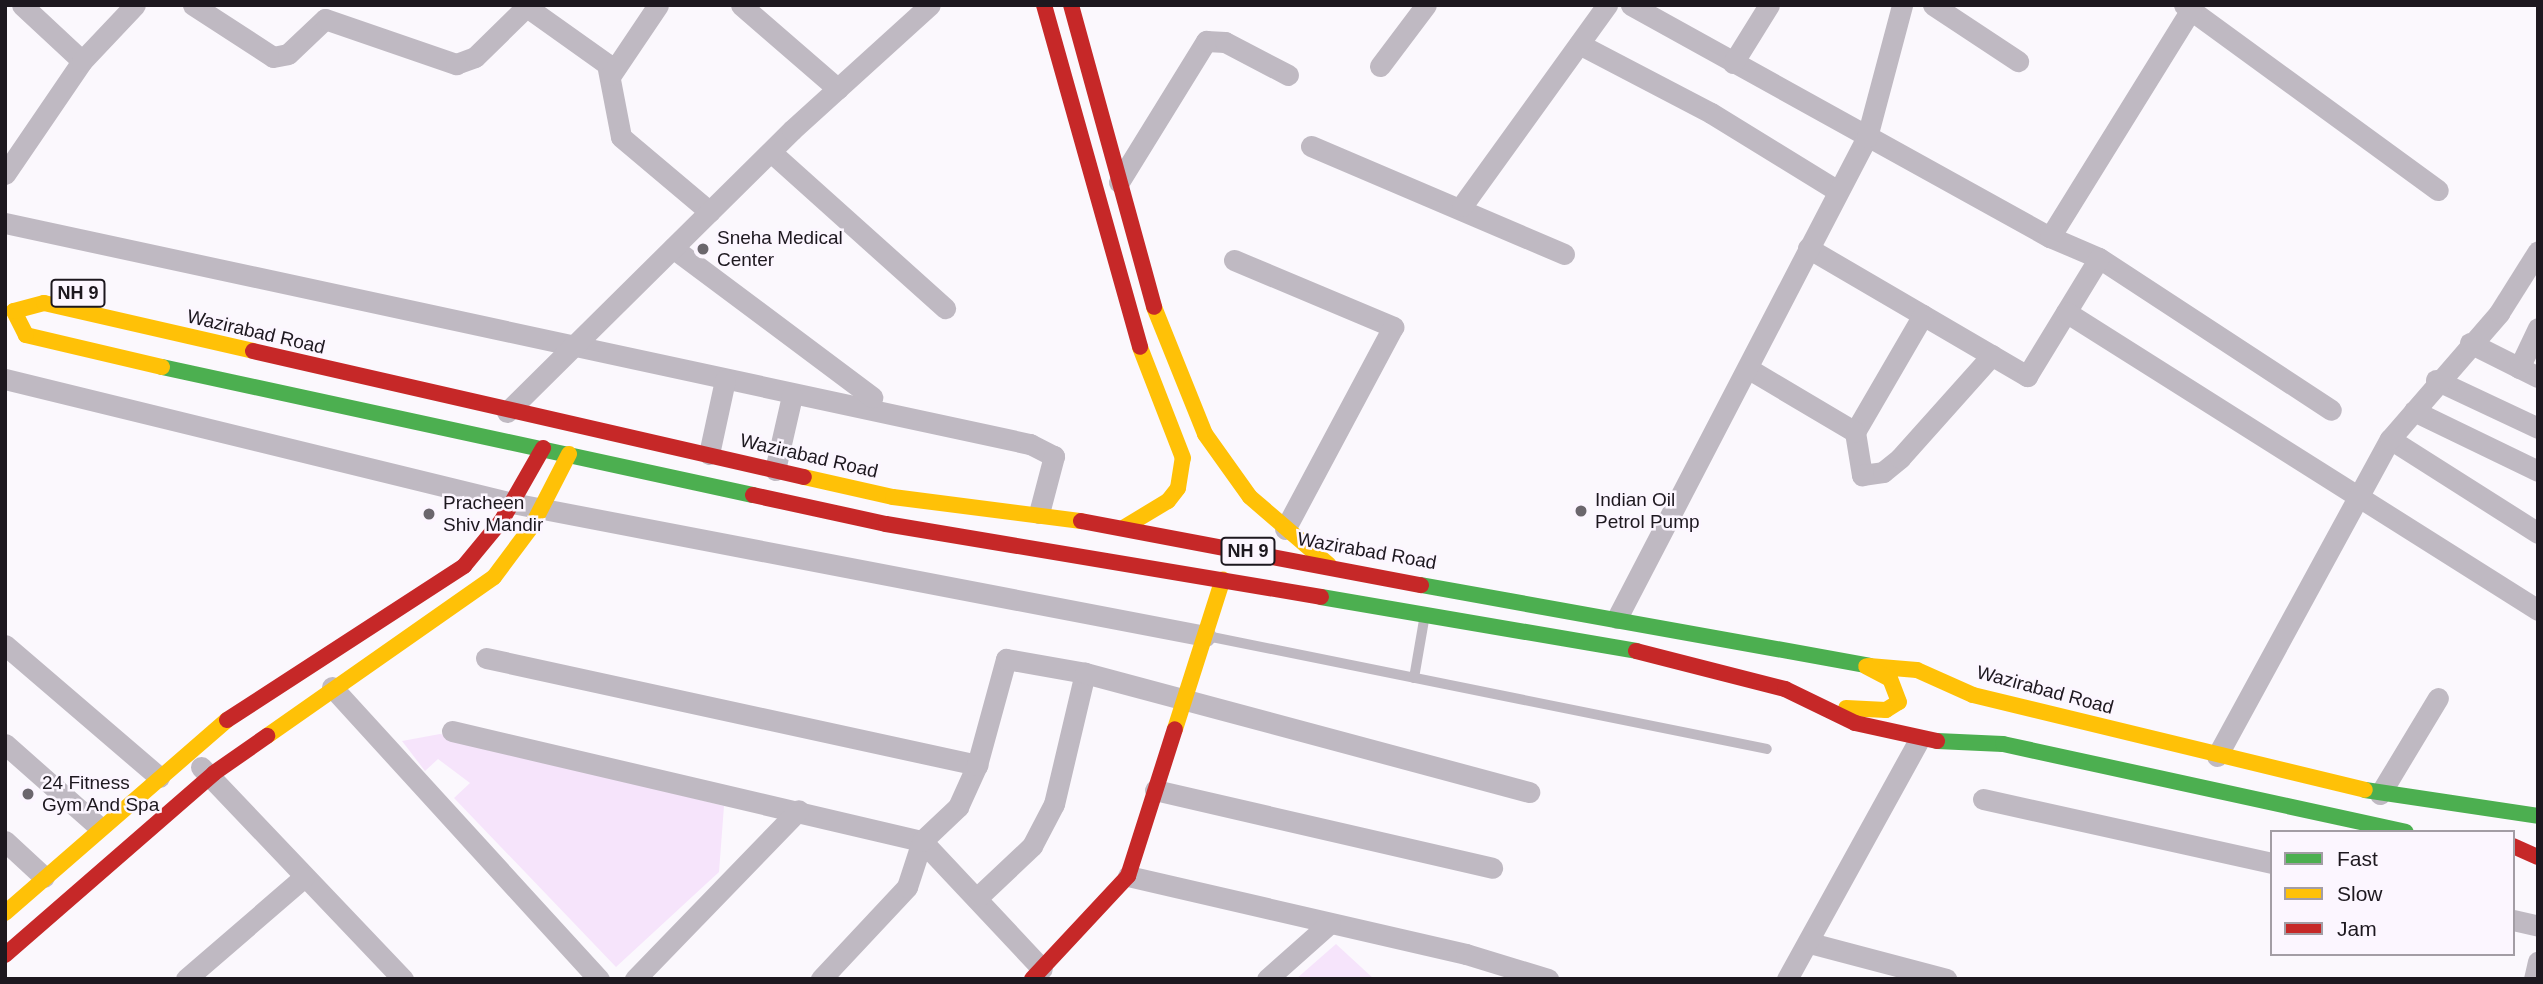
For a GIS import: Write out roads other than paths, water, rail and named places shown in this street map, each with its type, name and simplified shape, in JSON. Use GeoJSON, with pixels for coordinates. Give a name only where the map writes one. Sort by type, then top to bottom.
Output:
{"type":"FeatureCollection","features":[{"type":"Feature","properties":{"kind":"main road"},"geometry":{"type":"LineString","coordinates":[[1044,5],[1143,359],[1183,458],[1178,488],[1168,501],[1123,528]]}},
{"type":"Feature","properties":{"kind":"main road"},"geometry":{"type":"LineString","coordinates":[[1071,5],[1167,348],[1205,435],[1228,473],[1285,529],[1329,565]]}},
{"type":"Feature","properties":{"kind":"main road","name":"Wazirabad Road"},"geometry":{"type":"LineString","coordinates":[[36,283],[73,290],[143,327]]}},
{"type":"Feature","properties":{"kind":"main road","name":"Wazirabad Road"},"geometry":{"type":"LineString","coordinates":[[2390,830],[2003,744],[1919,740],[1855,723],[1785,689],[1612,645],[886,524],[139,361],[26,335],[15,324],[15,311],[44,303],[507,412],[709,454],[893,497],[1039,513],[1866,666],[1917,670],[1973,695],[2217,756],[2380,794],[2538,816]]}},
{"type":"Feature","properties":{"kind":"main road","name":"Wazirabad Road"},"geometry":{"type":"LineString","coordinates":[[55,362],[139,361]]}},
{"type":"Feature","properties":{"kind":"main road"},"geometry":{"type":"LineString","coordinates":[[5,913],[98,826],[246,703],[464,566],[512,503],[543,448]]}},
{"type":"Feature","properties":{"kind":"main road"},"geometry":{"type":"LineString","coordinates":[[5,955],[210,776],[332,687],[494,577],[542,507],[569,454]]}},
{"type":"Feature","properties":{"kind":"main road"},"geometry":{"type":"LineString","coordinates":[[1037,974],[1128,876],[1223,579]]}},
{"type":"Feature","properties":{"kind":"main road"},"geometry":{"type":"LineString","coordinates":[[1826,707],[1896,707],[1899,694],[1890,679],[1866,666]]}},
{"type":"Feature","properties":{"kind":"main road"},"geometry":{"type":"LineString","coordinates":[[2515,832],[2538,832]]}},
{"type":"Feature","properties":{"kind":"main road"},"geometry":{"type":"LineString","coordinates":[[2515,847],[2538,857]]}},
{"type":"Feature","properties":{"kind":"main road"},"geometry":{"type":"LineString","coordinates":[[2515,861],[2538,868]]}},
{"type":"Feature","properties":{"kind":"street"},"geometry":{"type":"LineString","coordinates":[[22,5],[82,61]]}},
{"type":"Feature","properties":{"kind":"street"},"geometry":{"type":"LineString","coordinates":[[5,174],[82,61],[135,5]]}},
{"type":"Feature","properties":{"kind":"street"},"geometry":{"type":"LineString","coordinates":[[193,5],[273,57],[288,54],[325,19],[456,64],[475,57],[525,6],[607,64],[621,137],[710,212]]}},
{"type":"Feature","properties":{"kind":"street"},"geometry":{"type":"LineString","coordinates":[[611,75],[658,5]]}},
{"type":"Feature","properties":{"kind":"street"},"geometry":{"type":"LineString","coordinates":[[741,5],[838,89]]}},
{"type":"Feature","properties":{"kind":"street"},"geometry":{"type":"LineString","coordinates":[[507,412],[573,344],[771,152],[930,5]]}},
{"type":"Feature","properties":{"kind":"street"},"geometry":{"type":"LineString","coordinates":[[1380,66],[1426,5]]}},
{"type":"Feature","properties":{"kind":"street"},"geometry":{"type":"LineString","coordinates":[[1462,206],[1607,5]]}},
{"type":"Feature","properties":{"kind":"street"},"geometry":{"type":"LineString","coordinates":[[1631,5],[2050,237],[2099,258],[2331,410]]}},
{"type":"Feature","properties":{"kind":"street"},"geometry":{"type":"LineString","coordinates":[[1733,63],[1769,5]]}},
{"type":"Feature","properties":{"kind":"street"},"geometry":{"type":"LineString","coordinates":[[1617,618],[1749,369],[1836,190],[1867,137],[1902,5]]}},
{"type":"Feature","properties":{"kind":"street"},"geometry":{"type":"LineString","coordinates":[[1933,5],[2018,61]]}},
{"type":"Feature","properties":{"kind":"street"},"geometry":{"type":"LineString","coordinates":[[2050,237],[2188,7],[2438,190]]}},
{"type":"Feature","properties":{"kind":"street"},"geometry":{"type":"LineString","coordinates":[[1119,182],[1206,41],[1225,42],[1289,75]]}},
{"type":"Feature","properties":{"kind":"street"},"geometry":{"type":"LineString","coordinates":[[1579,44],[1711,113],[1836,190]]}},
{"type":"Feature","properties":{"kind":"street"},"geometry":{"type":"LineString","coordinates":[[1311,146],[1462,206],[1564,254]]}},
{"type":"Feature","properties":{"kind":"street"},"geometry":{"type":"LineString","coordinates":[[771,152],[944,308]]}},
{"type":"Feature","properties":{"kind":"street"},"geometry":{"type":"LineString","coordinates":[[5,223],[226,275],[573,344],[792,396],[1030,444],[1054,456],[1039,513]]}},
{"type":"Feature","properties":{"kind":"street"},"geometry":{"type":"LineString","coordinates":[[673,248],[872,397]]}},
{"type":"Feature","properties":{"kind":"street"},"geometry":{"type":"LineString","coordinates":[[1808,248],[2027,376],[2099,258]]}},
{"type":"Feature","properties":{"kind":"street"},"geometry":{"type":"LineString","coordinates":[[2217,756],[2390,439],[2436,380],[2517,288],[2538,251]]}},
{"type":"Feature","properties":{"kind":"street"},"geometry":{"type":"LineString","coordinates":[[1234,260],[1394,327],[1285,529]]}},
{"type":"Feature","properties":{"kind":"street"},"geometry":{"type":"LineString","coordinates":[[2066,312],[2538,610]]}},
{"type":"Feature","properties":{"kind":"street"},"geometry":{"type":"LineString","coordinates":[[1923,315],[1855,432],[1862,475],[1883,472],[1992,355]]}},
{"type":"Feature","properties":{"kind":"street"},"geometry":{"type":"LineString","coordinates":[[2470,343],[2528,372],[2538,328]]}},
{"type":"Feature","properties":{"kind":"street"},"geometry":{"type":"LineString","coordinates":[[1749,369],[1855,432]]}},
{"type":"Feature","properties":{"kind":"street"},"geometry":{"type":"LineString","coordinates":[[5,379],[512,503],[1205,636]]}},
{"type":"Feature","properties":{"kind":"street"},"geometry":{"type":"LineString","coordinates":[[709,454],[725,380]]}},
{"type":"Feature","properties":{"kind":"street"},"geometry":{"type":"LineString","coordinates":[[2436,380],[2538,428]]}},
{"type":"Feature","properties":{"kind":"street"},"geometry":{"type":"LineString","coordinates":[[775,470],[792,396]]}},
{"type":"Feature","properties":{"kind":"street"},"geometry":{"type":"LineString","coordinates":[[2414,411],[2538,471]]}},
{"type":"Feature","properties":{"kind":"street"},"geometry":{"type":"LineString","coordinates":[[2390,439],[2538,533]]}},
{"type":"Feature","properties":{"kind":"street"},"geometry":{"type":"LineString","coordinates":[[5,645],[159,777]]}},
{"type":"Feature","properties":{"kind":"street"},"geometry":{"type":"LineString","coordinates":[[486,658],[977,765]]}},
{"type":"Feature","properties":{"kind":"street"},"geometry":{"type":"LineString","coordinates":[[821,979],[907,887],[922,841],[958,807],[977,765],[1006,659],[1085,673],[1529,792]]}},
{"type":"Feature","properties":{"kind":"street"},"geometry":{"type":"LineString","coordinates":[[979,896],[1032,845],[1054,804],[1085,673]]}},
{"type":"Feature","properties":{"kind":"street"},"geometry":{"type":"LineString","coordinates":[[332,687],[599,979]]}},
{"type":"Feature","properties":{"kind":"street"},"geometry":{"type":"LineString","coordinates":[[2380,794],[2438,698]]}},
{"type":"Feature","properties":{"kind":"street"},"geometry":{"type":"LineString","coordinates":[[452,731],[799,810],[922,841],[979,896],[1037,974]]}},
{"type":"Feature","properties":{"kind":"street"},"geometry":{"type":"LineString","coordinates":[[1787,979],[1810,943],[1919,740]]}},
{"type":"Feature","properties":{"kind":"street"},"geometry":{"type":"LineString","coordinates":[[5,744],[98,826]]}},
{"type":"Feature","properties":{"kind":"street"},"geometry":{"type":"LineString","coordinates":[[188,753],[403,979]]}},
{"type":"Feature","properties":{"kind":"street"},"geometry":{"type":"LineString","coordinates":[[1155,790],[1492,868]]}},
{"type":"Feature","properties":{"kind":"street"},"geometry":{"type":"LineString","coordinates":[[1983,799],[2270,863]]}},
{"type":"Feature","properties":{"kind":"street"},"geometry":{"type":"LineString","coordinates":[[635,979],[799,810]]}},
{"type":"Feature","properties":{"kind":"street"},"geometry":{"type":"LineString","coordinates":[[5,841],[44,877]]}},
{"type":"Feature","properties":{"kind":"street"},"geometry":{"type":"LineString","coordinates":[[1128,876],[1330,923],[1548,979]]}},
{"type":"Feature","properties":{"kind":"street"},"geometry":{"type":"LineString","coordinates":[[187,979],[304,877]]}},
{"type":"Feature","properties":{"kind":"street"},"geometry":{"type":"LineString","coordinates":[[2515,920],[2538,926]]}},
{"type":"Feature","properties":{"kind":"street"},"geometry":{"type":"LineString","coordinates":[[1267,979],[1330,923]]}},
{"type":"Feature","properties":{"kind":"street"},"geometry":{"type":"LineString","coordinates":[[1810,943],[1946,979]]}},
{"type":"Feature","properties":{"kind":"street"},"geometry":{"type":"LineString","coordinates":[[2534,979],[2538,961]]}},
{"type":"Feature","properties":{"kind":"lane"},"geometry":{"type":"LineString","coordinates":[[1414,678],[1424,613]]}},
{"type":"Feature","properties":{"kind":"lane"},"geometry":{"type":"LineString","coordinates":[[1205,636],[1766,749]]}},
{"type":"Feature","properties":{"kind":"place","name":"Sneha Medical Center"},"geometry":{"type":"Point","coordinates":[703,249]}},
{"type":"Feature","properties":{"kind":"place","name":"Indian Oil Petrol Pump"},"geometry":{"type":"Point","coordinates":[1581,511]}},
{"type":"Feature","properties":{"kind":"place","name":"Pracheen Shiv Mandir"},"geometry":{"type":"Point","coordinates":[429,514]}},
{"type":"Feature","properties":{"kind":"place","name":"24 Fitness Gym And Spa"},"geometry":{"type":"Point","coordinates":[28,794]}}]}
